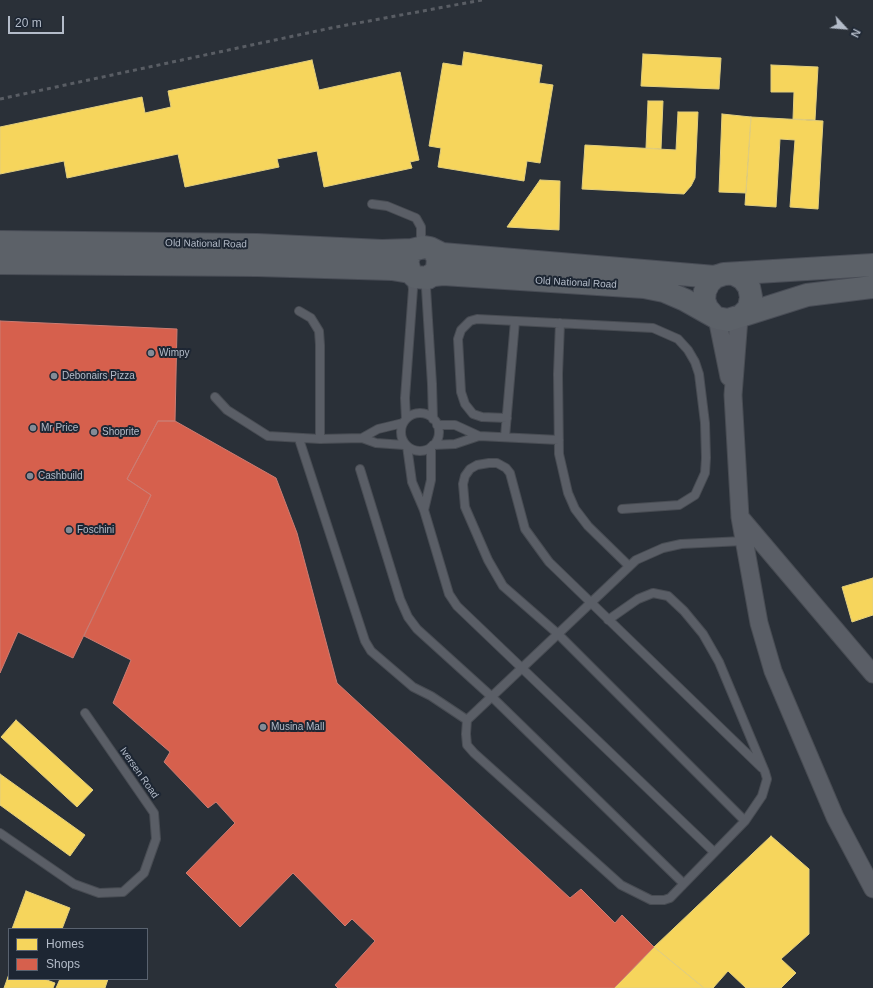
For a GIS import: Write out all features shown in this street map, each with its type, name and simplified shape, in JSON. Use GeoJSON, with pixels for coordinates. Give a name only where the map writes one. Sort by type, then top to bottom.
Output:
{"type":"FeatureCollection","features":[{"type":"Feature","properties":{"kind":"main road","name":"Old National Road"},"geometry":{"type":"LineString","coordinates":[[0,242],[257,244],[390,251],[422,249],[442,254],[724,276],[873,265]]}},
{"type":"Feature","properties":{"kind":"main road"},"geometry":{"type":"LineString","coordinates":[[422,249],[438,258],[439,264],[421,274],[407,261],[422,249]]}},
{"type":"Feature","properties":{"kind":"main road","name":"Old National Road"},"geometry":{"type":"LineString","coordinates":[[0,262],[392,269],[421,274],[443,274],[644,287],[664,291],[715,317],[728,320],[807,295],[873,288]]}},
{"type":"Feature","properties":{"kind":"main road"},"geometry":{"type":"LineString","coordinates":[[715,317],[707,308],[705,296],[708,283],[724,276],[743,279],[749,287],[751,297],[749,308],[740,317]]}},
{"type":"Feature","properties":{"kind":"street"},"geometry":{"type":"LineString","coordinates":[[715,317],[733,395]]}},
{"type":"Feature","properties":{"kind":"street"},"geometry":{"type":"LineString","coordinates":[[740,317],[733,395],[740,517],[743,541],[759,623],[773,671],[835,817],[873,889]]}},
{"type":"Feature","properties":{"kind":"street"},"geometry":{"type":"LineString","coordinates":[[740,517],[873,674]]}},
{"type":"Feature","properties":{"kind":"lane"},"geometry":{"type":"LineString","coordinates":[[372,204],[387,206],[416,218],[420,226],[422,249]]}},
{"type":"Feature","properties":{"kind":"lane"},"geometry":{"type":"LineString","coordinates":[[421,274],[413,289],[404,421],[401,433],[405,445],[412,482],[424,510],[449,594],[465,616],[714,852]]}},
{"type":"Feature","properties":{"kind":"lane"},"geometry":{"type":"LineString","coordinates":[[421,274],[426,288],[435,422],[438,439],[432,446],[431,480],[424,510]]}},
{"type":"Feature","properties":{"kind":"lane"},"geometry":{"type":"LineString","coordinates":[[299,311],[311,318],[318,331],[320,345],[320,439]]}},
{"type":"Feature","properties":{"kind":"lane"},"geometry":{"type":"LineString","coordinates":[[506,418],[473,414],[465,404],[461,392],[458,339],[460,330],[474,319],[653,328],[678,339],[688,350],[695,362],[701,385],[706,458],[700,486],[695,495],[679,505],[622,508]]}},
{"type":"Feature","properties":{"kind":"lane"},"geometry":{"type":"LineString","coordinates":[[505,437],[515,322]]}},
{"type":"Feature","properties":{"kind":"lane"},"geometry":{"type":"LineString","coordinates":[[560,323],[558,374],[559,454],[568,493],[574,509],[588,526],[629,566]]}},
{"type":"Feature","properties":{"kind":"lane"},"geometry":{"type":"LineString","coordinates":[[215,397],[227,410],[268,436],[299,439],[362,438],[376,443],[405,445],[420,452],[432,446],[455,444],[479,436],[559,440]]}},
{"type":"Feature","properties":{"kind":"lane"},"geometry":{"type":"LineString","coordinates":[[362,438],[378,429],[404,421],[419,413],[427,415],[435,422],[455,425],[479,436]]}},
{"type":"Feature","properties":{"kind":"lane"},"geometry":{"type":"LineString","coordinates":[[299,439],[366,641],[371,651],[414,687],[431,696],[467,720]]}},
{"type":"Feature","properties":{"kind":"lane"},"geometry":{"type":"LineString","coordinates":[[745,820],[558,634],[518,601],[504,586],[492,569],[478,541],[465,507],[463,484],[465,476],[470,469],[477,465],[489,463],[497,463],[506,468],[510,473],[514,484],[525,529],[549,562],[766,772]]}},
{"type":"Feature","properties":{"kind":"lane"},"geometry":{"type":"LineString","coordinates":[[360,469],[400,599],[416,630],[492,697],[683,883]]}},
{"type":"Feature","properties":{"kind":"lane"},"geometry":{"type":"LineString","coordinates":[[608,620],[638,599],[653,593],[668,596],[684,611],[703,634],[719,662],[766,772],[767,778],[762,796],[745,820],[670,898],[658,901],[651,900],[622,885],[474,753],[467,745],[467,720],[636,560],[663,548],[681,544],[743,541]]}},
{"type":"Feature","properties":{"kind":"lane","name":"Iversen Road"},"geometry":{"type":"LineString","coordinates":[[0,833],[74,884],[99,893],[123,892],[144,873],[156,839],[154,813],[85,713]]}},
{"type":"Feature","properties":{"kind":"building: Homes"},"geometry":{"type":"Polygon","coordinates":[[[464,52],[542,65],[539,83],[553,85],[540,163],[527,161],[524,181],[438,167],[441,148],[429,146],[443,63],[462,66],[464,52]]]}},
{"type":"Feature","properties":{"kind":"building: Homes"},"geometry":{"type":"Polygon","coordinates":[[[643,54],[721,58],[719,89],[641,86],[643,54]]]}},
{"type":"Feature","properties":{"kind":"building: Homes"},"geometry":{"type":"Polygon","coordinates":[[[312,60],[319,90],[400,72],[419,160],[410,162],[412,168],[324,187],[317,151],[277,159],[279,167],[185,187],[178,154],[67,178],[64,161],[0,174],[0,127],[142,97],[145,113],[171,107],[168,91],[312,60]]]}},
{"type":"Feature","properties":{"kind":"building: Homes"},"geometry":{"type":"Polygon","coordinates":[[[771,65],[818,67],[815,120],[793,119],[794,92],[771,92],[771,65]]]}},
{"type":"Feature","properties":{"kind":"building: Homes"},"geometry":{"type":"Polygon","coordinates":[[[648,101],[663,101],[661,149],[646,148],[648,101]]]}},
{"type":"Feature","properties":{"kind":"building: Homes"},"geometry":{"type":"Polygon","coordinates":[[[678,112],[698,112],[695,178],[691,186],[684,194],[582,189],[585,145],[676,150],[678,112]]]}},
{"type":"Feature","properties":{"kind":"building: Homes"},"geometry":{"type":"Polygon","coordinates":[[[722,114],[751,117],[746,193],[719,192],[722,114]]]}},
{"type":"Feature","properties":{"kind":"building: Homes"},"geometry":{"type":"Polygon","coordinates":[[[751,117],[823,121],[818,209],[790,207],[795,140],[780,139],[776,207],[745,205],[751,117]]]}},
{"type":"Feature","properties":{"kind":"building: Homes"},"geometry":{"type":"Polygon","coordinates":[[[540,180],[560,181],[559,230],[507,227],[540,180]]]}},
{"type":"Feature","properties":{"kind":"building: Homes"},"geometry":{"type":"Polygon","coordinates":[[[873,578],[873,615],[852,622],[842,587],[873,578]]]}},
{"type":"Feature","properties":{"kind":"building: Homes"},"geometry":{"type":"Polygon","coordinates":[[[16,720],[93,790],[77,807],[1,737],[16,720]]]}},
{"type":"Feature","properties":{"kind":"building: Homes"},"geometry":{"type":"Polygon","coordinates":[[[0,774],[85,835],[70,856],[0,805],[0,774]]]}},
{"type":"Feature","properties":{"kind":"building: Homes"},"geometry":{"type":"Polygon","coordinates":[[[771,836],[809,869],[809,934],[781,959],[796,973],[781,988],[746,988],[728,971],[713,988],[704,988],[654,947],[771,836]]]}},
{"type":"Feature","properties":{"kind":"building: Homes"},"geometry":{"type":"Polygon","coordinates":[[[26,891],[70,908],[62,928],[12,928],[26,891]]]}},
{"type":"Feature","properties":{"kind":"building: Homes"},"geometry":{"type":"Polygon","coordinates":[[[654,947],[704,988],[614,988],[654,947]]]}},
{"type":"Feature","properties":{"kind":"building: Homes"},"geometry":{"type":"Polygon","coordinates":[[[8,977],[8,980],[47,980],[55,983],[53,988],[4,988],[8,977]]]}},
{"type":"Feature","properties":{"kind":"building: Homes"},"geometry":{"type":"Polygon","coordinates":[[[60,980],[108,980],[105,988],[56,988],[60,980]]]}},
{"type":"Feature","properties":{"kind":"building: Shops"},"geometry":{"type":"Polygon","coordinates":[[[0,321],[177,329],[175,421],[158,421],[127,479],[151,495],[73,658],[18,632],[0,673],[0,321]]]}},
{"type":"Feature","properties":{"kind":"building: Shops","name":"Musina Mall"},"geometry":{"type":"Polygon","coordinates":[[[158,421],[175,421],[276,478],[297,533],[337,683],[570,898],[581,889],[615,923],[622,915],[654,947],[614,988],[338,988],[335,985],[375,941],[352,919],[345,926],[293,873],[240,927],[186,873],[235,823],[216,802],[208,808],[164,762],[170,752],[113,703],[131,660],[84,636],[151,495],[127,479],[158,421]]]}},
{"type":"Feature","properties":{"kind":"railway"},"geometry":{"type":"LineString","coordinates":[[0,99],[331,28],[482,0]]}},
{"type":"Feature","properties":{"kind":"place","name":"Wimpy"},"geometry":{"type":"Point","coordinates":[151,353]}},
{"type":"Feature","properties":{"kind":"place","name":"Debonairs Pizza"},"geometry":{"type":"Point","coordinates":[54,376]}},
{"type":"Feature","properties":{"kind":"place","name":"Mr Price"},"geometry":{"type":"Point","coordinates":[33,428]}},
{"type":"Feature","properties":{"kind":"place","name":"Shoprite"},"geometry":{"type":"Point","coordinates":[94,432]}},
{"type":"Feature","properties":{"kind":"place","name":"Cashbuild"},"geometry":{"type":"Point","coordinates":[30,476]}},
{"type":"Feature","properties":{"kind":"place","name":"Foschini"},"geometry":{"type":"Point","coordinates":[69,530]}},
{"type":"Feature","properties":{"kind":"place","name":"Musina Mall"},"geometry":{"type":"Point","coordinates":[263,727]}}]}
